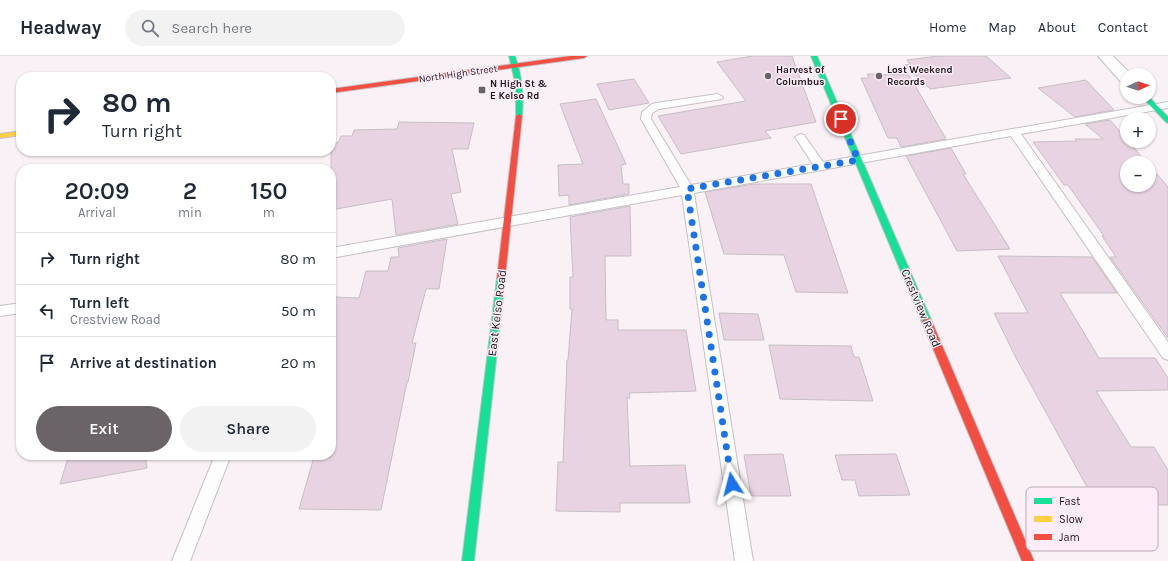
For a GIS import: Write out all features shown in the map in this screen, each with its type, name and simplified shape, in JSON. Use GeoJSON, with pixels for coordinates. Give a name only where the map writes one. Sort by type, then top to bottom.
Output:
{"type":"FeatureCollection","features":[{"type":"Feature","properties":{"kind":"street","name":"East Kelso Road"},"geometry":{"type":"LineString","coordinates":[[468,561],[508,221],[521,94],[520,82],[512,56]]}},
{"type":"Feature","properties":{"kind":"street","name":"North High Street"},"geometry":{"type":"LineString","coordinates":[[336,90],[584,56]]}},
{"type":"Feature","properties":{"kind":"street","name":"Crestview Road"},"geometry":{"type":"LineString","coordinates":[[814,56],[1028,561]]}},
{"type":"Feature","properties":{"kind":"street"},"geometry":{"type":"LineString","coordinates":[[1105,56],[1120,72]]}},
{"type":"Feature","properties":{"kind":"street"},"geometry":{"type":"LineString","coordinates":[[1152,104],[1168,121]]}},
{"type":"Feature","properties":{"kind":"street"},"geometry":{"type":"LineString","coordinates":[[0,136],[16,134]]}},
{"type":"Feature","properties":{"kind":"lane"},"geometry":{"type":"LineString","coordinates":[[718,97],[656,106],[647,112],[646,119],[687,189],[744,561]]}},
{"type":"Feature","properties":{"kind":"lane"},"geometry":{"type":"LineString","coordinates":[[336,252],[1168,105]]}},
{"type":"Feature","properties":{"kind":"lane"},"geometry":{"type":"LineString","coordinates":[[1014,132],[1168,354]]}},
{"type":"Feature","properties":{"kind":"lane"},"geometry":{"type":"LineString","coordinates":[[800,138],[820,166]]}},
{"type":"Feature","properties":{"kind":"lane"},"geometry":{"type":"LineString","coordinates":[[0,311],[16,309]]}},
{"type":"Feature","properties":{"kind":"lane"},"geometry":{"type":"LineString","coordinates":[[181,561],[221,460]]}},
{"type":"Feature","properties":{"kind":"building"},"geometry":{"type":"Polygon","coordinates":[[[753,56],[792,56],[816,122],[765,131],[771,138],[681,154],[658,116],[746,101],[717,62],[753,56]]]}},
{"type":"Feature","properties":{"kind":"building"},"geometry":{"type":"Polygon","coordinates":[[[938,56],[986,56],[1011,78],[930,89],[905,65],[910,64],[907,60],[938,56]]]}},
{"type":"Feature","properties":{"kind":"building"},"geometry":{"type":"Polygon","coordinates":[[[867,74],[909,75],[946,139],[901,147],[897,138],[888,138],[861,78],[869,78],[867,74]]]}},
{"type":"Feature","properties":{"kind":"building"},"geometry":{"type":"Polygon","coordinates":[[[634,79],[649,103],[609,110],[597,84],[634,79]]]}},
{"type":"Feature","properties":{"kind":"building"},"geometry":{"type":"Polygon","coordinates":[[[1086,80],[1114,110],[1075,117],[1038,88],[1086,80]]]}},
{"type":"Feature","properties":{"kind":"building"},"geometry":{"type":"Polygon","coordinates":[[[596,99],[626,164],[621,165],[623,184],[629,184],[629,194],[569,205],[569,195],[559,196],[558,165],[583,164],[560,104],[596,99]]]}},
{"type":"Feature","properties":{"kind":"building"},"geometry":{"type":"Polygon","coordinates":[[[1110,120],[1120,132],[1120,148],[1134,148],[1141,156],[1120,156],[1120,192],[1156,192],[1156,173],[1168,187],[1168,338],[1110,257],[1116,257],[1102,236],[1104,236],[1068,185],[1064,185],[1033,142],[1103,139],[1085,124],[1110,120]]]}},
{"type":"Feature","properties":{"kind":"building"},"geometry":{"type":"Polygon","coordinates":[[[399,122],[474,123],[468,149],[452,149],[461,192],[451,194],[458,224],[396,235],[392,199],[336,209],[336,164],[331,164],[331,156],[336,156],[336,143],[338,143],[341,136],[352,136],[354,130],[397,129],[399,122]]]}},
{"type":"Feature","properties":{"kind":"building"},"geometry":{"type":"Polygon","coordinates":[[[951,148],[966,174],[963,174],[1010,249],[957,251],[906,156],[951,148]]]}},
{"type":"Feature","properties":{"kind":"building"},"geometry":{"type":"Polygon","coordinates":[[[754,184],[811,184],[848,293],[796,292],[784,255],[724,254],[705,192],[754,184]]]}},
{"type":"Feature","properties":{"kind":"building"},"geometry":{"type":"Polygon","coordinates":[[[630,206],[631,256],[605,256],[606,320],[618,320],[618,330],[686,330],[696,391],[629,393],[630,398],[627,398],[630,466],[685,465],[690,503],[620,503],[620,512],[556,511],[558,462],[563,462],[567,360],[572,309],[570,309],[570,277],[573,277],[570,217],[630,206]]]}},
{"type":"Feature","properties":{"kind":"building"},"geometry":{"type":"Polygon","coordinates":[[[447,239],[439,289],[426,289],[412,343],[416,343],[381,510],[299,509],[313,460],[336,460],[336,297],[359,298],[366,271],[388,271],[391,257],[399,257],[398,248],[447,239]]]}},
{"type":"Feature","properties":{"kind":"building"},"geometry":{"type":"Polygon","coordinates":[[[998,256],[1092,257],[1117,293],[1060,293],[1099,358],[1155,358],[1168,378],[1168,390],[1096,391],[1131,447],[1154,447],[1168,470],[1168,505],[1158,505],[1158,487],[1087,487],[1016,358],[994,313],[1028,313],[998,256]]]}},
{"type":"Feature","properties":{"kind":"building"},"geometry":{"type":"Polygon","coordinates":[[[719,313],[758,314],[764,340],[724,340],[719,313]]]}},
{"type":"Feature","properties":{"kind":"building"},"geometry":{"type":"Polygon","coordinates":[[[769,345],[851,346],[854,357],[859,357],[873,401],[780,399],[769,345]]]}},
{"type":"Feature","properties":{"kind":"building"},"geometry":{"type":"Polygon","coordinates":[[[783,454],[791,496],[751,496],[744,455],[783,454]]]}},
{"type":"Feature","properties":{"kind":"building"},"geometry":{"type":"Polygon","coordinates":[[[896,454],[910,495],[859,496],[855,480],[842,480],[835,455],[896,454]]]}},
{"type":"Feature","properties":{"kind":"building"},"geometry":{"type":"Polygon","coordinates":[[[67,460],[146,460],[147,468],[60,484],[67,460]]]}},
{"type":"Feature","properties":{"kind":"traffic: fast"},"geometry":{"type":"LineString","coordinates":[[512,56],[517,72],[519,86],[519,116]]}},
{"type":"Feature","properties":{"kind":"traffic: fast"},"geometry":{"type":"LineString","coordinates":[[814,56],[927,322]]}},
{"type":"Feature","properties":{"kind":"traffic: fast"},"geometry":{"type":"LineString","coordinates":[[1152,104],[1168,121]]}},
{"type":"Feature","properties":{"kind":"traffic: fast"},"geometry":{"type":"LineString","coordinates":[[468,561],[501,278]]}},
{"type":"Feature","properties":{"kind":"traffic: slow"},"geometry":{"type":"LineString","coordinates":[[0,136],[16,134]]}},
{"type":"Feature","properties":{"kind":"traffic: jam"},"geometry":{"type":"LineString","coordinates":[[336,90],[584,56]]}},
{"type":"Feature","properties":{"kind":"traffic: jam"},"geometry":{"type":"LineString","coordinates":[[501,278],[519,116]]}},
{"type":"Feature","properties":{"kind":"traffic: jam"},"geometry":{"type":"LineString","coordinates":[[927,322],[1028,561]]}},
{"type":"Feature","properties":{"kind":"place","name":"Harvest of Columbus"},"geometry":{"type":"Point","coordinates":[768,76]}},
{"type":"Feature","properties":{"kind":"place","name":"Lost Weekend Records"},"geometry":{"type":"Point","coordinates":[879,76]}},
{"type":"Feature","properties":{"kind":"place","name":"N High St & E Kelso Rd"},"geometry":{"type":"Point","coordinates":[482,90]}},
{"type":"Feature","properties":{"kind":"route"},"geometry":{"type":"LineString","coordinates":[[732,484],[687,189],[858,160],[841,119]]}}]}
